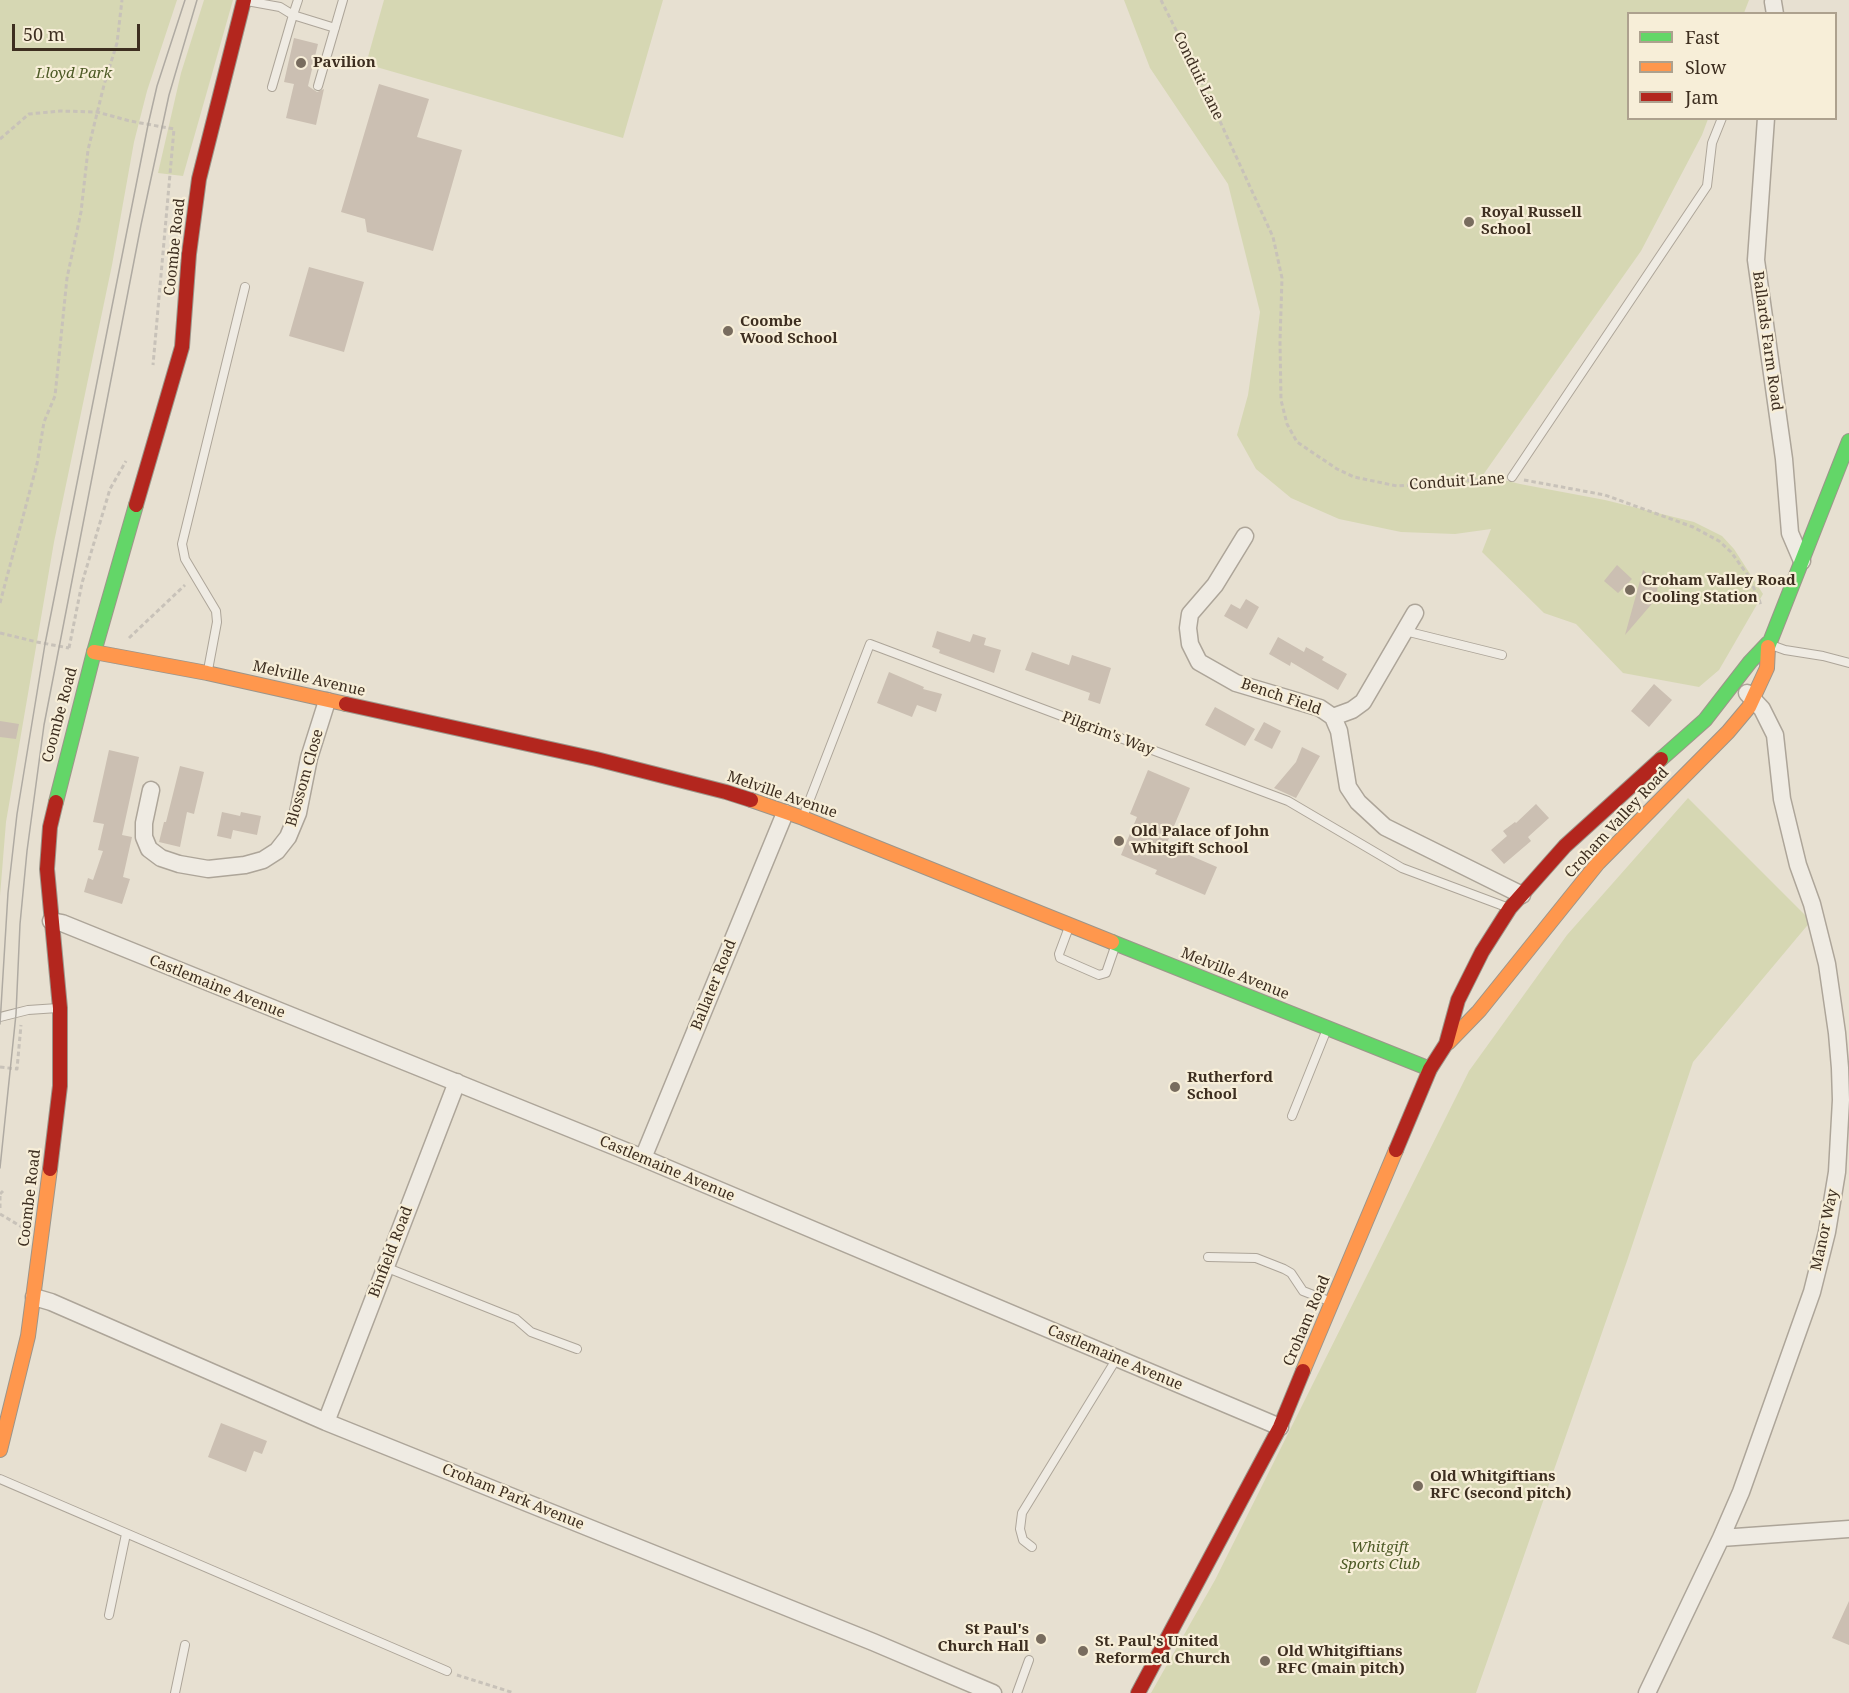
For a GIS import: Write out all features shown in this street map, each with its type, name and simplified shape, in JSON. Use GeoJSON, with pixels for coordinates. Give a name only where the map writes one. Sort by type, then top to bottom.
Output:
{"type":"FeatureCollection","features":[{"type":"Feature","properties":{"kind":"street","name":"Coombe Road"},"geometry":{"type":"LineString","coordinates":[[0,1450],[20,1374],[34,1297],[60,1086],[60,1008],[47,868],[50,828],[63,768],[94,652],[182,347],[189,254],[199,179],[244,0]]}},
{"type":"Feature","properties":{"kind":"street","name":"Ballards Farm Road"},"geometry":{"type":"LineString","coordinates":[[1766,120],[1756,260],[1784,459],[1790,533],[1802,561]]}},
{"type":"Feature","properties":{"kind":"street","name":"Croham Valley Road"},"geometry":{"type":"LineString","coordinates":[[1446,1044],[1479,1011],[1598,863],[1728,732],[1749,707],[1767,668],[1768,644],[1849,441]]}},
{"type":"Feature","properties":{"kind":"street","name":"Bench Field"},"geometry":{"type":"LineString","coordinates":[[1245,536],[1215,585],[1190,614],[1188,628],[1190,644],[1199,662],[1236,682],[1320,708],[1333,717],[1339,731],[1348,787],[1358,802],[1385,827],[1521,895]]}},
{"type":"Feature","properties":{"kind":"street","name":"Bench Field"},"geometry":{"type":"LineString","coordinates":[[1333,717],[1352,710],[1363,702],[1415,613]]}},
{"type":"Feature","properties":{"kind":"street","name":"Croham Valley Road"},"geometry":{"type":"LineString","coordinates":[[1482,952],[1510,908],[1565,846],[1705,720],[1750,662],[1768,644]]}},
{"type":"Feature","properties":{"kind":"street","name":"Melville Avenue"},"geometry":{"type":"LineString","coordinates":[[94,652],[207,673],[596,759],[726,792],[803,818],[1430,1070]]}},
{"type":"Feature","properties":{"kind":"street","name":"Manor Way"},"geometry":{"type":"LineString","coordinates":[[1647,1693],[1721,1538],[1745,1481],[1812,1292],[1828,1223],[1844,1133],[1839,1057],[1827,964],[1812,904],[1798,865],[1782,799],[1775,735],[1762,709],[1753,698],[1735,684]]}},
{"type":"Feature","properties":{"kind":"street","name":"Blossom Close"},"geometry":{"type":"LineString","coordinates":[[151,790],[144,823],[144,837],[149,849],[161,858],[207,876],[262,860],[277,851],[288,837],[298,813],[309,758],[327,701]]}},
{"type":"Feature","properties":{"kind":"street","name":"Ballater Road"},"geometry":{"type":"LineString","coordinates":[[642,1158],[785,813]]}},
{"type":"Feature","properties":{"kind":"street","name":"Castlemaine Avenue"},"geometry":{"type":"LineString","coordinates":[[51,921],[62,923],[642,1158],[1280,1427]]}},
{"type":"Feature","properties":{"kind":"street","name":"Croham Road"},"geometry":{"type":"LineString","coordinates":[[1138,1693],[1280,1427],[1430,1070],[1446,1044],[1458,1000],[1482,952]]}},
{"type":"Feature","properties":{"kind":"street","name":"Binfield Road"},"geometry":{"type":"LineString","coordinates":[[326,1422],[457,1082]]}},
{"type":"Feature","properties":{"kind":"street","name":"Croham Park Avenue"},"geometry":{"type":"LineString","coordinates":[[34,1297],[51,1302],[326,1422],[873,1642],[993,1693]]}},
{"type":"Feature","properties":{"kind":"street"},"geometry":{"type":"LineString","coordinates":[[1721,1538],[1849,1529]]}},
{"type":"Feature","properties":{"kind":"lane"},"geometry":{"type":"LineString","coordinates":[[244,0],[280,7],[293,15],[335,28]]}},
{"type":"Feature","properties":{"kind":"lane"},"geometry":{"type":"LineString","coordinates":[[272,87],[298,0]]}},
{"type":"Feature","properties":{"kind":"lane"},"geometry":{"type":"LineString","coordinates":[[318,86],[343,0]]}},
{"type":"Feature","properties":{"kind":"lane"},"geometry":{"type":"LineString","coordinates":[[1512,477],[1707,186],[1712,142],[1721,120]]}},
{"type":"Feature","properties":{"kind":"lane"},"geometry":{"type":"LineString","coordinates":[[207,673],[217,622],[216,611],[185,559],[182,544],[245,287]]}},
{"type":"Feature","properties":{"kind":"lane"},"geometry":{"type":"LineString","coordinates":[[1404,630],[1502,654]]}},
{"type":"Feature","properties":{"kind":"lane","name":"Pilgrim's Way"},"geometry":{"type":"LineString","coordinates":[[803,818],[870,644],[1288,801],[1402,868],[1510,908]]}},
{"type":"Feature","properties":{"kind":"lane"},"geometry":{"type":"LineString","coordinates":[[1768,644],[1785,650],[1849,663]]}},
{"type":"Feature","properties":{"kind":"lane"},"geometry":{"type":"LineString","coordinates":[[1070,925],[1059,954],[1062,961],[1099,975],[1103,974],[1106,973],[1116,944]]}},
{"type":"Feature","properties":{"kind":"lane"},"geometry":{"type":"LineString","coordinates":[[0,1017],[28,1010],[60,1008]]}},
{"type":"Feature","properties":{"kind":"lane"},"geometry":{"type":"LineString","coordinates":[[1292,1116],[1328,1029]]}},
{"type":"Feature","properties":{"kind":"lane"},"geometry":{"type":"LineString","coordinates":[[1208,1257],[1256,1258],[1291,1273],[1303,1291],[1333,1302]]}},
{"type":"Feature","properties":{"kind":"lane"},"geometry":{"type":"LineString","coordinates":[[385,1267],[516,1319],[531,1332],[577,1349]]}},
{"type":"Feature","properties":{"kind":"lane"},"geometry":{"type":"LineString","coordinates":[[1032,1547],[1023,1540],[1020,1529],[1022,1514],[1117,1358]]}},
{"type":"Feature","properties":{"kind":"lane"},"geometry":{"type":"LineString","coordinates":[[0,1479],[447,1671]]}},
{"type":"Feature","properties":{"kind":"lane"},"geometry":{"type":"LineString","coordinates":[[109,1615],[126,1534]]}},
{"type":"Feature","properties":{"kind":"lane"},"geometry":{"type":"LineString","coordinates":[[175,1693],[185,1645]]}},
{"type":"Feature","properties":{"kind":"lane"},"geometry":{"type":"LineString","coordinates":[[1017,1693],[1029,1660]]}},
{"type":"Feature","properties":{"kind":"path"},"geometry":{"type":"LineString","coordinates":[[0,603],[37,464],[44,422],[55,396],[67,278],[81,212],[88,150],[117,42],[122,0]]}},
{"type":"Feature","properties":{"kind":"path","name":"Conduit Lane"},"geometry":{"type":"LineString","coordinates":[[1161,0],[1202,82],[1273,237],[1282,278],[1281,400],[1287,424],[1297,442],[1337,469],[1354,477],[1397,486],[1512,477],[1605,495],[1693,527],[1719,541],[1731,552],[1755,590],[1762,610]]}},
{"type":"Feature","properties":{"kind":"path"},"geometry":{"type":"LineString","coordinates":[[0,139],[29,114],[60,111],[97,112],[129,121],[174,129],[153,367]]}},
{"type":"Feature","properties":{"kind":"path"},"geometry":{"type":"LineString","coordinates":[[69,648],[82,583],[110,489],[128,456]]}},
{"type":"Feature","properties":{"kind":"path"},"geometry":{"type":"LineString","coordinates":[[122,644],[196,576]]}},
{"type":"Feature","properties":{"kind":"path"},"geometry":{"type":"LineString","coordinates":[[0,633],[94,652]]}},
{"type":"Feature","properties":{"kind":"path"},"geometry":{"type":"LineString","coordinates":[[0,1067],[17,1069],[21,1022]]}},
{"type":"Feature","properties":{"kind":"path"},"geometry":{"type":"LineString","coordinates":[[0,1211],[1,1194]]}},
{"type":"Feature","properties":{"kind":"path"},"geometry":{"type":"LineString","coordinates":[[447,1671],[514,1693]]}},
{"type":"Feature","properties":{"kind":"green space","name":"Lloyd Park"},"geometry":{"type":"Polygon","coordinates":[[[0,0],[177,0],[147,91],[134,142],[112,265],[54,542],[6,822],[0,896],[0,0]]]}},
{"type":"Feature","properties":{"kind":"green space"},"geometry":{"type":"Polygon","coordinates":[[[204,0],[233,0],[183,176],[158,173],[181,73],[204,0]]]}},
{"type":"Feature","properties":{"kind":"green space"},"geometry":{"type":"Polygon","coordinates":[[[384,0],[663,0],[623,138],[366,64],[384,0]]]}},
{"type":"Feature","properties":{"kind":"green space","name":"Royal Russell School"},"geometry":{"type":"Polygon","coordinates":[[[1124,0],[1749,0],[1744,12],[1627,12],[1627,120],[1708,120],[1641,251],[1483,475],[1605,500],[1694,522],[1722,536],[1734,549],[1763,594],[1719,670],[1699,687],[1623,673],[1576,624],[1544,613],[1482,552],[1491,529],[1455,534],[1401,532],[1339,519],[1291,498],[1256,469],[1237,435],[1248,395],[1260,312],[1228,184],[1150,68],[1124,0]]]}},
{"type":"Feature","properties":{"kind":"green space","name":"Whitgift Sports Club"},"geometry":{"type":"Polygon","coordinates":[[[1688,798],[1811,921],[1693,1062],[1627,1261],[1476,1693],[1151,1693],[1215,1580],[1469,1071],[1567,935],[1688,798]]]}},
{"type":"Feature","properties":{"kind":"building","name":"Pavilion"},"geometry":{"type":"Polygon","coordinates":[[[294,38],[318,44],[308,86],[317,92],[324,89],[316,125],[286,118],[294,84],[284,82],[294,38]]]}},
{"type":"Feature","properties":{"kind":"building"},"geometry":{"type":"Polygon","coordinates":[[[379,84],[429,99],[417,137],[462,150],[433,251],[367,232],[365,219],[341,212],[379,84]]]}},
{"type":"Feature","properties":{"kind":"building"},"geometry":{"type":"Polygon","coordinates":[[[309,267],[364,282],[344,352],[289,336],[309,267]]]}},
{"type":"Feature","properties":{"kind":"building"},"geometry":{"type":"Polygon","coordinates":[[[1617,565],[1632,579],[1618,593],[1604,581],[1617,565]]]}},
{"type":"Feature","properties":{"kind":"building"},"geometry":{"type":"Polygon","coordinates":[[[1643,570],[1658,584],[1656,599],[1625,635],[1643,570]]]}},
{"type":"Feature","properties":{"kind":"building"},"geometry":{"type":"Polygon","coordinates":[[[1246,599],[1259,607],[1247,629],[1224,616],[1231,604],[1240,609],[1246,599]]]}},
{"type":"Feature","properties":{"kind":"building"},"geometry":{"type":"Polygon","coordinates":[[[937,631],[970,642],[973,634],[986,638],[984,645],[1001,650],[994,673],[939,653],[940,650],[932,647],[937,631]]]}},
{"type":"Feature","properties":{"kind":"building"},"geometry":{"type":"Polygon","coordinates":[[[1278,637],[1304,652],[1306,647],[1324,657],[1322,660],[1347,674],[1338,690],[1291,662],[1290,666],[1269,654],[1278,637]]]}},
{"type":"Feature","properties":{"kind":"building"},"geometry":{"type":"Polygon","coordinates":[[[1032,652],[1069,665],[1072,655],[1111,668],[1100,704],[1088,700],[1090,693],[1025,670],[1032,652]]]}},
{"type":"Feature","properties":{"kind":"building"},"geometry":{"type":"Polygon","coordinates":[[[889,672],[924,687],[923,689],[942,694],[936,712],[917,705],[912,717],[877,703],[889,672]]]}},
{"type":"Feature","properties":{"kind":"building"},"geometry":{"type":"Polygon","coordinates":[[[1654,684],[1672,700],[1649,727],[1631,711],[1654,684]]]}},
{"type":"Feature","properties":{"kind":"building"},"geometry":{"type":"Polygon","coordinates":[[[1215,707],[1255,729],[1245,746],[1205,725],[1215,707]]]}},
{"type":"Feature","properties":{"kind":"building"},"geometry":{"type":"Polygon","coordinates":[[[0,721],[19,724],[16,739],[0,737],[0,721]]]}},
{"type":"Feature","properties":{"kind":"building"},"geometry":{"type":"Polygon","coordinates":[[[1264,722],[1281,731],[1272,749],[1254,740],[1264,722]]]}},
{"type":"Feature","properties":{"kind":"building"},"geometry":{"type":"Polygon","coordinates":[[[1302,747],[1320,756],[1296,798],[1274,788],[1296,762],[1302,747]]]}},
{"type":"Feature","properties":{"kind":"building"},"geometry":{"type":"Polygon","coordinates":[[[109,750],[139,757],[122,835],[132,837],[123,877],[130,879],[122,904],[84,892],[88,878],[93,880],[103,851],[98,850],[104,824],[93,822],[109,750]]]}},
{"type":"Feature","properties":{"kind":"building"},"geometry":{"type":"Polygon","coordinates":[[[180,766],[204,772],[194,814],[187,812],[180,847],[159,842],[180,766]]]}},
{"type":"Feature","properties":{"kind":"building"},"geometry":{"type":"Polygon","coordinates":[[[1148,770],[1190,788],[1166,845],[1217,867],[1205,895],[1155,874],[1157,870],[1121,855],[1137,817],[1130,814],[1148,770]]]}},
{"type":"Feature","properties":{"kind":"building"},"geometry":{"type":"Polygon","coordinates":[[[1536,804],[1549,818],[1528,837],[1531,841],[1504,864],[1491,850],[1507,836],[1503,831],[1516,823],[1536,804]]]}},
{"type":"Feature","properties":{"kind":"building"},"geometry":{"type":"Polygon","coordinates":[[[222,812],[240,816],[241,812],[261,816],[257,835],[233,830],[231,839],[217,836],[222,812]]]}},
{"type":"Feature","properties":{"kind":"building"},"geometry":{"type":"Polygon","coordinates":[[[221,1423],[267,1441],[262,1454],[254,1451],[246,1472],[208,1457],[221,1423]]]}},
{"type":"Feature","properties":{"kind":"building"},"geometry":{"type":"Polygon","coordinates":[[[1849,1601],[1849,1645],[1832,1638],[1849,1601]]]}},
{"type":"Feature","properties":{"kind":"tram line"},"geometry":{"type":"LineString","coordinates":[[0,1024],[8,893],[17,814],[45,644],[148,125],[157,86],[185,0]]}},
{"type":"Feature","properties":{"kind":"tram line"},"geometry":{"type":"LineString","coordinates":[[0,1168],[16,1014],[20,924],[27,851],[44,725],[141,225],[169,95],[197,0]]}},
{"type":"Feature","properties":{"kind":"traffic: fast"},"geometry":{"type":"LineString","coordinates":[[1768,647],[1849,441]]}},
{"type":"Feature","properties":{"kind":"traffic: fast"},"geometry":{"type":"LineString","coordinates":[[56,802],[94,652],[136,505]]}},
{"type":"Feature","properties":{"kind":"traffic: fast"},"geometry":{"type":"LineString","coordinates":[[1661,759],[1705,720],[1750,662],[1768,643]]}},
{"type":"Feature","properties":{"kind":"traffic: fast"},"geometry":{"type":"LineString","coordinates":[[1112,942],[1430,1069]]}},
{"type":"Feature","properties":{"kind":"traffic: slow"},"geometry":{"type":"LineString","coordinates":[[1448,1043],[1479,1011],[1598,863],[1728,732],[1749,707],[1767,668],[1768,647]]}},
{"type":"Feature","properties":{"kind":"traffic: slow"},"geometry":{"type":"LineString","coordinates":[[94,652],[207,673],[346,704]]}},
{"type":"Feature","properties":{"kind":"traffic: slow"},"geometry":{"type":"LineString","coordinates":[[751,800],[803,818],[1112,942]]}},
{"type":"Feature","properties":{"kind":"traffic: slow"},"geometry":{"type":"LineString","coordinates":[[1303,1371],[1396,1150]]}},
{"type":"Feature","properties":{"kind":"traffic: slow"},"geometry":{"type":"LineString","coordinates":[[0,1450],[28,1336],[50,1169]]}},
{"type":"Feature","properties":{"kind":"traffic: jam"},"geometry":{"type":"LineString","coordinates":[[136,505],[182,347],[189,254],[199,179],[244,0]]}},
{"type":"Feature","properties":{"kind":"traffic: jam"},"geometry":{"type":"LineString","coordinates":[[346,704],[596,759],[751,800]]}},
{"type":"Feature","properties":{"kind":"traffic: jam"},"geometry":{"type":"LineString","coordinates":[[1396,1150],[1430,1069],[1446,1044],[1458,1000],[1482,952],[1510,908],[1565,846],[1661,759]]}},
{"type":"Feature","properties":{"kind":"traffic: jam"},"geometry":{"type":"LineString","coordinates":[[50,1169],[60,1086],[60,1008],[47,869],[50,827],[56,802]]}},
{"type":"Feature","properties":{"kind":"traffic: jam"},"geometry":{"type":"LineString","coordinates":[[1138,1693],[1280,1427],[1303,1371]]}},
{"type":"Feature","properties":{"kind":"place","name":"Pavilion"},"geometry":{"type":"Point","coordinates":[301,63]}},
{"type":"Feature","properties":{"kind":"place","name":"Royal Russell School"},"geometry":{"type":"Point","coordinates":[1469,222]}},
{"type":"Feature","properties":{"kind":"place","name":"Coombe Wood School"},"geometry":{"type":"Point","coordinates":[728,331]}},
{"type":"Feature","properties":{"kind":"place","name":"Croham Valley Road Cooling Station"},"geometry":{"type":"Point","coordinates":[1630,590]}},
{"type":"Feature","properties":{"kind":"place","name":"Old Palace of John Whitgift School"},"geometry":{"type":"Point","coordinates":[1119,841]}},
{"type":"Feature","properties":{"kind":"place","name":"Rutherford School"},"geometry":{"type":"Point","coordinates":[1175,1087]}},
{"type":"Feature","properties":{"kind":"place","name":"Old Whitgiftians RFC (second pitch)"},"geometry":{"type":"Point","coordinates":[1418,1486]}},
{"type":"Feature","properties":{"kind":"place","name":"St Paul's Church Hall"},"geometry":{"type":"Point","coordinates":[1041,1639]}},
{"type":"Feature","properties":{"kind":"place","name":"St. Paul's United Reformed Church"},"geometry":{"type":"Point","coordinates":[1083,1651]}},
{"type":"Feature","properties":{"kind":"place","name":"Old Whitgiftians RFC (main pitch)"},"geometry":{"type":"Point","coordinates":[1265,1661]}}]}
